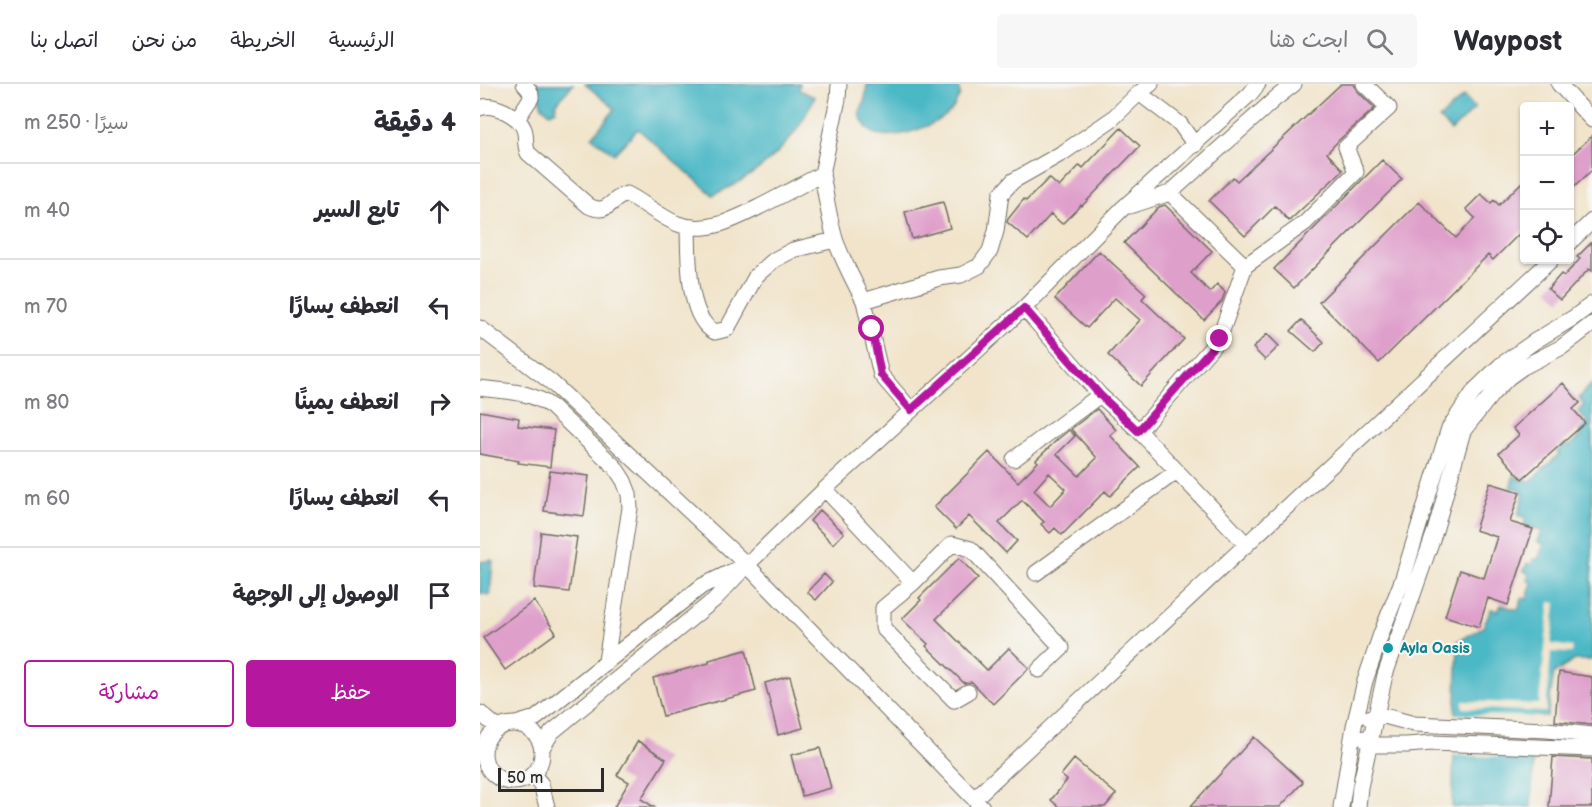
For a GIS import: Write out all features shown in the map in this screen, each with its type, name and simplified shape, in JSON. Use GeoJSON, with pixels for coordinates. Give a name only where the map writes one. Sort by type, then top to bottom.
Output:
{"type":"FeatureCollection","features":[{"type":"Feature","properties":{"kind":"street"},"geometry":{"type":"LineString","coordinates":[[517,119],[531,98],[529,89],[524,84]]}},
{"type":"Feature","properties":{"kind":"street"},"geometry":{"type":"LineString","coordinates":[[839,84],[838,99],[822,174],[827,205],[842,258],[864,302],[881,375],[911,410]]}},
{"type":"Feature","properties":{"kind":"street"},"geometry":{"type":"LineString","coordinates":[[542,748],[552,732],[714,600],[825,489],[1024,308],[1124,207],[1195,145],[1259,84],[1276,98]]}},
{"type":"Feature","properties":{"kind":"street"},"geometry":{"type":"LineString","coordinates":[[1124,207],[1170,193],[1294,84]]}},
{"type":"Feature","properties":{"kind":"street"},"geometry":{"type":"LineString","coordinates":[[1138,431],[1220,339],[1245,266],[1305,223],[1356,172],[1346,147],[1389,108],[1364,84]]}},
{"type":"Feature","properties":{"kind":"street"},"geometry":{"type":"LineString","coordinates":[[1559,84],[1592,120]]}},
{"type":"Feature","properties":{"kind":"street"},"geometry":{"type":"LineString","coordinates":[[864,302],[939,278],[961,275],[979,266],[990,251],[996,231],[1001,194],[1013,181],[1064,152],[1112,119],[1145,88],[1180,124],[1195,145]]}},
{"type":"Feature","properties":{"kind":"street"},"geometry":{"type":"LineString","coordinates":[[480,108],[490,106],[517,119],[523,126],[528,153],[589,206],[597,210],[604,210],[621,195],[627,194],[676,224],[700,227],[716,225],[736,219],[822,174]]}},
{"type":"Feature","properties":{"kind":"street"},"geometry":{"type":"LineString","coordinates":[[1170,193],[1245,266]]}},
{"type":"Feature","properties":{"kind":"street"},"geometry":{"type":"LineString","coordinates":[[1574,237],[1592,221]]}},
{"type":"Feature","properties":{"kind":"street"},"geometry":{"type":"LineString","coordinates":[[688,226],[690,278],[695,302],[705,324],[715,332],[727,329],[756,276],[774,260],[793,250],[836,240]]}},
{"type":"Feature","properties":{"kind":"street"},"geometry":{"type":"LineString","coordinates":[[480,328],[551,382],[747,565],[978,803],[1247,545],[1547,264]]}},
{"type":"Feature","properties":{"kind":"street"},"geometry":{"type":"LineString","coordinates":[[1341,807],[1354,726],[1365,681],[1409,561],[1449,428],[1475,390],[1501,365],[1592,304]]}},
{"type":"Feature","properties":{"kind":"street"},"geometry":{"type":"LineString","coordinates":[[1024,308],[1100,395],[1138,431],[1247,545]]}},
{"type":"Feature","properties":{"kind":"street"},"geometry":{"type":"LineString","coordinates":[[1358,807],[1360,787],[1385,675],[1435,531],[1463,432],[1492,394],[1509,377],[1562,347],[1592,324]]}},
{"type":"Feature","properties":{"kind":"street"},"geometry":{"type":"LineString","coordinates":[[480,388],[527,394],[540,399],[615,467],[624,481],[629,494],[630,508],[606,661]]}},
{"type":"Feature","properties":{"kind":"street"},"geometry":{"type":"LineString","coordinates":[[1014,459],[1100,395]]}},
{"type":"Feature","properties":{"kind":"street"},"geometry":{"type":"LineString","coordinates":[[1036,573],[1177,471]]}},
{"type":"Feature","properties":{"kind":"street"},"geometry":{"type":"LineString","coordinates":[[825,489],[913,583]]}},
{"type":"Feature","properties":{"kind":"street"},"geometry":{"type":"LineString","coordinates":[[968,692],[954,700],[883,628],[883,608],[913,583],[952,544],[971,549],[1062,648],[1039,670]]}},
{"type":"Feature","properties":{"kind":"street"},"geometry":{"type":"LineString","coordinates":[[516,724],[533,732],[539,739],[542,758],[533,775],[515,783],[505,782],[496,778],[489,771],[485,762],[486,742],[491,734],[498,728],[536,718],[702,586],[747,565]]}},
{"type":"Feature","properties":{"kind":"street"},"geometry":{"type":"LineString","coordinates":[[1381,634],[1397,640]]}},
{"type":"Feature","properties":{"kind":"street"},"geometry":{"type":"LineString","coordinates":[[480,713],[498,728]]}},
{"type":"Feature","properties":{"kind":"street"},"geometry":{"type":"LineString","coordinates":[[1354,726],[1377,714],[1414,724],[1547,730],[1592,735]]}},
{"type":"Feature","properties":{"kind":"street"},"geometry":{"type":"LineString","coordinates":[[1354,726],[1370,745],[1432,743],[1592,748]]}},
{"type":"Feature","properties":{"kind":"street"},"geometry":{"type":"LineString","coordinates":[[533,775],[541,784],[547,807]]}},
{"type":"Feature","properties":{"kind":"water"},"geometry":{"type":"Polygon","coordinates":[[[528,84],[573,84],[556,104],[556,110],[550,113],[542,106],[536,91],[528,84]]]}},
{"type":"Feature","properties":{"kind":"water"},"geometry":{"type":"Polygon","coordinates":[[[585,84],[800,84],[799,90],[815,97],[791,138],[772,158],[750,175],[713,195],[638,129],[614,154],[592,137],[615,109],[585,84]]]}},
{"type":"Feature","properties":{"kind":"water"},"geometry":{"type":"Polygon","coordinates":[[[867,84],[958,84],[960,95],[951,111],[936,122],[905,133],[885,135],[871,131],[859,114],[865,99],[867,84]]]}},
{"type":"Feature","properties":{"kind":"water"},"geometry":{"type":"Polygon","coordinates":[[[1464,96],[1475,108],[1451,131],[1439,119],[1464,96]]]}},
{"type":"Feature","properties":{"kind":"water","name":"Ayla Oasis"},"geometry":{"type":"Polygon","coordinates":[[[1592,383],[1592,660],[1575,660],[1554,673],[1547,717],[1536,716],[1531,807],[1452,807],[1458,641],[1483,627],[1491,609],[1498,611],[1501,605],[1518,610],[1522,598],[1527,599],[1532,583],[1527,580],[1529,574],[1524,571],[1527,563],[1531,565],[1534,559],[1538,559],[1544,544],[1538,542],[1542,531],[1524,525],[1526,518],[1518,515],[1524,494],[1521,490],[1510,487],[1514,476],[1522,481],[1525,478],[1530,482],[1559,454],[1557,452],[1565,444],[1569,447],[1582,434],[1579,432],[1588,423],[1578,411],[1584,405],[1579,398],[1592,383]]]}},
{"type":"Feature","properties":{"kind":"water"},"geometry":{"type":"Polygon","coordinates":[[[493,560],[490,595],[480,593],[480,562],[493,560]]]}},
{"type":"Feature","properties":{"kind":"pier"},"geometry":{"type":"Polygon","coordinates":[[[1550,602],[1556,603],[1551,644],[1573,647],[1572,653],[1551,652],[1546,712],[1463,708],[1463,701],[1539,704],[1550,602]]]}},
{"type":"Feature","properties":{"kind":"pier"},"geometry":{"type":"Polygon","coordinates":[[[1453,714],[1547,717],[1547,720],[1539,719],[1537,758],[1451,755],[1453,714]]]}},
{"type":"Feature","properties":{"kind":"building"},"geometry":{"type":"Polygon","coordinates":[[[1341,84],[1354,84],[1357,91],[1375,108],[1327,153],[1343,170],[1289,221],[1275,206],[1245,236],[1209,201],[1233,177],[1237,181],[1341,84]]]}},
{"type":"Feature","properties":{"kind":"building"},"geometry":{"type":"Polygon","coordinates":[[[1121,128],[1140,146],[1062,224],[1051,214],[1028,240],[1007,222],[1024,199],[1026,201],[1049,178],[1059,187],[1080,165],[1083,168],[1121,128]]]}},
{"type":"Feature","properties":{"kind":"building"},"geometry":{"type":"Polygon","coordinates":[[[1592,136],[1592,170],[1574,187],[1574,156],[1574,152],[1592,136]]]}},
{"type":"Feature","properties":{"kind":"building"},"geometry":{"type":"Polygon","coordinates":[[[1382,160],[1402,179],[1294,288],[1274,269],[1382,160]]]}},
{"type":"Feature","properties":{"kind":"building"},"geometry":{"type":"Polygon","coordinates":[[[1520,184],[1520,233],[1493,260],[1488,255],[1379,363],[1319,302],[1419,202],[1456,238],[1475,218],[1466,209],[1481,194],[1491,203],[1494,200],[1499,205],[1520,184]]]}},
{"type":"Feature","properties":{"kind":"building"},"geometry":{"type":"Polygon","coordinates":[[[943,202],[950,228],[912,239],[905,212],[943,202]]]}},
{"type":"Feature","properties":{"kind":"building"},"geometry":{"type":"Polygon","coordinates":[[[1165,205],[1212,251],[1191,273],[1210,292],[1217,284],[1225,292],[1222,301],[1204,320],[1124,243],[1159,207],[1165,205]]]}},
{"type":"Feature","properties":{"kind":"building"},"geometry":{"type":"Polygon","coordinates":[[[1592,242],[1592,271],[1589,269],[1560,300],[1548,289],[1561,274],[1564,276],[1580,259],[1577,257],[1592,242]]]}},
{"type":"Feature","properties":{"kind":"building"},"geometry":{"type":"Polygon","coordinates":[[[1099,251],[1146,294],[1142,299],[1184,339],[1141,386],[1108,355],[1140,320],[1115,298],[1087,328],[1055,299],[1099,251]]]}},
{"type":"Feature","properties":{"kind":"building"},"geometry":{"type":"Polygon","coordinates":[[[1301,320],[1324,342],[1315,352],[1291,331],[1301,320]]]}},
{"type":"Feature","properties":{"kind":"building"},"geometry":{"type":"Polygon","coordinates":[[[1267,334],[1279,346],[1265,360],[1253,348],[1267,334]]]}},
{"type":"Feature","properties":{"kind":"building"},"geometry":{"type":"Polygon","coordinates":[[[1563,383],[1580,403],[1573,409],[1585,423],[1522,479],[1499,453],[1519,435],[1513,428],[1563,383]]]}},
{"type":"Feature","properties":{"kind":"building"},"geometry":{"type":"Polygon","coordinates":[[[1097,409],[1116,430],[1110,435],[1140,467],[1110,496],[1105,491],[1062,535],[1055,528],[1050,533],[1041,524],[1044,522],[1022,500],[999,523],[1017,541],[1006,553],[969,516],[956,529],[934,507],[989,452],[1018,482],[1038,462],[1036,460],[1069,430],[1075,436],[1057,454],[1079,476],[1097,458],[1071,429],[1097,409]],[[1049,473],[1034,490],[1050,506],[1066,489],[1049,473]]]}},
{"type":"Feature","properties":{"kind":"building"},"geometry":{"type":"Polygon","coordinates":[[[480,411],[519,418],[518,426],[554,430],[550,467],[518,463],[519,461],[480,454],[480,411]]]}},
{"type":"Feature","properties":{"kind":"building"},"geometry":{"type":"Polygon","coordinates":[[[550,471],[589,476],[584,516],[544,511],[550,471]]]}},
{"type":"Feature","properties":{"kind":"building"},"geometry":{"type":"Polygon","coordinates":[[[1490,483],[1520,492],[1510,522],[1533,529],[1508,605],[1488,598],[1479,627],[1445,616],[1460,570],[1484,578],[1497,537],[1475,530],[1490,483]]]}},
{"type":"Feature","properties":{"kind":"building"},"geometry":{"type":"Polygon","coordinates":[[[820,510],[844,533],[833,544],[810,521],[820,510]]]}},
{"type":"Feature","properties":{"kind":"building"},"geometry":{"type":"Polygon","coordinates":[[[541,532],[577,537],[569,592],[534,588],[541,532]]]}},
{"type":"Feature","properties":{"kind":"building"},"geometry":{"type":"Polygon","coordinates":[[[959,558],[978,578],[936,619],[987,670],[1009,648],[1029,668],[993,704],[972,682],[964,683],[902,619],[921,600],[919,598],[959,558]]]}},
{"type":"Feature","properties":{"kind":"building"},"geometry":{"type":"Polygon","coordinates":[[[824,574],[832,582],[816,600],[807,592],[824,574]]]}},
{"type":"Feature","properties":{"kind":"building"},"geometry":{"type":"Polygon","coordinates":[[[534,601],[556,633],[505,670],[483,638],[534,601]]]}},
{"type":"Feature","properties":{"kind":"building"},"geometry":{"type":"Polygon","coordinates":[[[746,650],[756,691],[663,716],[653,678],[746,650]]]}},
{"type":"Feature","properties":{"kind":"building"},"geometry":{"type":"Polygon","coordinates":[[[1559,672],[1592,677],[1592,725],[1555,721],[1559,672]]]}},
{"type":"Feature","properties":{"kind":"building"},"geometry":{"type":"Polygon","coordinates":[[[790,676],[803,728],[778,735],[765,683],[790,676]]]}},
{"type":"Feature","properties":{"kind":"building"},"geometry":{"type":"Polygon","coordinates":[[[1254,737],[1303,782],[1280,807],[1190,807],[1254,737]]]}},
{"type":"Feature","properties":{"kind":"building"},"geometry":{"type":"Polygon","coordinates":[[[638,741],[666,759],[641,799],[654,807],[614,807],[629,782],[617,775],[638,741]]]}},
{"type":"Feature","properties":{"kind":"building"},"geometry":{"type":"Polygon","coordinates":[[[820,748],[831,788],[802,796],[791,755],[820,748]]]}},
{"type":"Feature","properties":{"kind":"building"},"geometry":{"type":"Polygon","coordinates":[[[1553,757],[1592,759],[1592,807],[1549,807],[1553,757]]]}},
{"type":"Feature","properties":{"kind":"building"},"geometry":{"type":"Polygon","coordinates":[[[1074,759],[1116,794],[1105,807],[1059,807],[1051,800],[1067,780],[1061,775],[1074,759]]]}},
{"type":"Feature","properties":{"kind":"place","name":"Ayla Oasis"},"geometry":{"type":"Point","coordinates":[1388,648]}},
{"type":"Feature","properties":{"kind":"route"},"geometry":{"type":"LineString","coordinates":[[872,329],[881,375],[911,410],[1024,308],[1100,395],[1138,431],[1220,339]]}}]}
